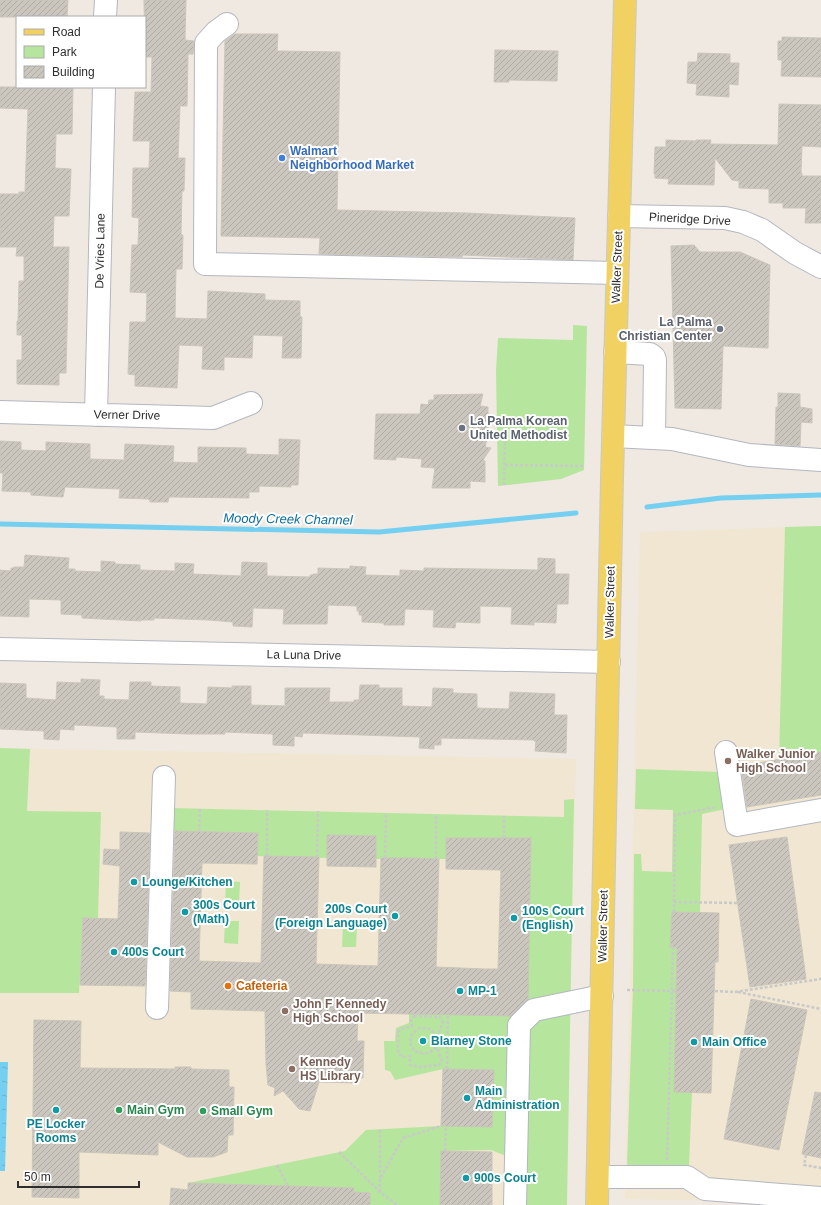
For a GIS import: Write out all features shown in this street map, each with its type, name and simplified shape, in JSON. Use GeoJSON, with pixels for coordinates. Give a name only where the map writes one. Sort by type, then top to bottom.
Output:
{"type":"FeatureCollection","features":[{"type":"Feature","properties":{"kind":"main road","name":"Walker Street"},"geometry":{"type":"LineString","coordinates":[[597,1205],[613,436],[625,0]]}},
{"type":"Feature","properties":{"kind":"street"},"geometry":{"type":"LineString","coordinates":[[105,16],[106,0]]}},
{"type":"Feature","properties":{"kind":"street"},"geometry":{"type":"LineString","coordinates":[[227,24],[216,32],[206,44],[205,264],[617,273]]}},
{"type":"Feature","properties":{"kind":"street","name":"De Vries Lane"},"geometry":{"type":"LineString","coordinates":[[96,415],[104,88]]}},
{"type":"Feature","properties":{"kind":"street","name":"Pineridge Drive"},"geometry":{"type":"LineString","coordinates":[[619,216],[725,218],[743,222],[762,230],[795,253],[821,267]]}},
{"type":"Feature","properties":{"kind":"street"},"geometry":{"type":"LineString","coordinates":[[615,352],[650,354],[654,357],[654,437]]}},
{"type":"Feature","properties":{"kind":"street","name":"Verner Drive"},"geometry":{"type":"LineString","coordinates":[[0,412],[213,418],[251,403]]}},
{"type":"Feature","properties":{"kind":"street"},"geometry":{"type":"LineString","coordinates":[[613,436],[672,439],[749,455],[821,460]]}},
{"type":"Feature","properties":{"kind":"street","name":"La Luna Drive"},"geometry":{"type":"LineString","coordinates":[[0,649],[609,662]]}},
{"type":"Feature","properties":{"kind":"street"},"geometry":{"type":"LineString","coordinates":[[726,752],[737,825],[821,810]]}},
{"type":"Feature","properties":{"kind":"street"},"geometry":{"type":"LineString","coordinates":[[157,1008],[164,777]]}},
{"type":"Feature","properties":{"kind":"street"},"geometry":{"type":"LineString","coordinates":[[515,1205],[519,1025],[534,1010],[602,996]]}},
{"type":"Feature","properties":{"kind":"street"},"geometry":{"type":"LineString","coordinates":[[598,1177],[687,1178],[705,1189],[821,1198]]}},
{"type":"Feature","properties":{"kind":"path"},"geometry":{"type":"LineString","coordinates":[[504,485],[505,441]]}},
{"type":"Feature","properties":{"kind":"path"},"geometry":{"type":"LineString","coordinates":[[505,465],[584,466]]}},
{"type":"Feature","properties":{"kind":"path"},"geometry":{"type":"LineString","coordinates":[[674,912],[675,815],[718,807]]}},
{"type":"Feature","properties":{"kind":"path"},"geometry":{"type":"LineString","coordinates":[[199,832],[200,809]]}},
{"type":"Feature","properties":{"kind":"path"},"geometry":{"type":"LineString","coordinates":[[267,810],[267,856]]}},
{"type":"Feature","properties":{"kind":"path"},"geometry":{"type":"LineString","coordinates":[[317,857],[318,811]]}},
{"type":"Feature","properties":{"kind":"path"},"geometry":{"type":"LineString","coordinates":[[385,858],[386,813]]}},
{"type":"Feature","properties":{"kind":"path"},"geometry":{"type":"LineString","coordinates":[[436,814],[436,859]]}},
{"type":"Feature","properties":{"kind":"path"},"geometry":{"type":"LineString","coordinates":[[504,816],[504,838]]}},
{"type":"Feature","properties":{"kind":"path"},"geometry":{"type":"LineString","coordinates":[[674,902],[738,903]]}},
{"type":"Feature","properties":{"kind":"path"},"geometry":{"type":"LineString","coordinates":[[667,1166],[673,947]]}},
{"type":"Feature","properties":{"kind":"path"},"geometry":{"type":"LineString","coordinates":[[735,992],[821,979]]}},
{"type":"Feature","properties":{"kind":"path"},"geometry":{"type":"LineString","coordinates":[[627,990],[676,991]]}},
{"type":"Feature","properties":{"kind":"path"},"geometry":{"type":"LineString","coordinates":[[714,991],[735,992],[821,1009]]}},
{"type":"Feature","properties":{"kind":"path"},"geometry":{"type":"LineString","coordinates":[[447,1069],[448,1014]]}},
{"type":"Feature","properties":{"kind":"path"},"geometry":{"type":"LineString","coordinates":[[414,1051],[410,1056],[410,1065],[420,1067],[439,1065],[442,1061],[436,1047],[437,1035],[443,1024],[440,1017],[414,1016],[411,1020],[415,1031]]}},
{"type":"Feature","properties":{"kind":"path"},"geometry":{"type":"LineString","coordinates":[[410,1056],[403,1057],[398,1053],[398,1032],[400,1029],[412,1026]]}},
{"type":"Feature","properties":{"kind":"path"},"geometry":{"type":"LineString","coordinates":[[436,1047],[428,1053],[422,1054],[414,1051],[410,1043],[412,1034],[419,1028],[430,1029],[437,1035]]}},
{"type":"Feature","properties":{"kind":"path"},"geometry":{"type":"LineString","coordinates":[[436,1041],[448,1042]]}},
{"type":"Feature","properties":{"kind":"path"},"geometry":{"type":"LineString","coordinates":[[380,1179],[402,1138],[441,1126]]}},
{"type":"Feature","properties":{"kind":"path"},"geometry":{"type":"LineString","coordinates":[[445,1151],[446,1126]]}},
{"type":"Feature","properties":{"kind":"path"},"geometry":{"type":"LineString","coordinates":[[380,1129],[380,1192]]}},
{"type":"Feature","properties":{"kind":"path"},"geometry":{"type":"LineString","coordinates":[[339,1152],[380,1192],[397,1205]]}},
{"type":"Feature","properties":{"kind":"path"},"geometry":{"type":"LineString","coordinates":[[806,1155],[804,1165],[821,1168]]}},
{"type":"Feature","properties":{"kind":"path"},"geometry":{"type":"LineString","coordinates":[[277,1165],[288,1186]]}},
{"type":"Feature","properties":{"kind":"shaded area","name":"Walker Junior High School"},"geometry":{"type":"Polygon","coordinates":[[[821,526],[821,1203],[625,1199],[640,532],[821,526]]]}},
{"type":"Feature","properties":{"kind":"shaded area","name":"John F Kennedy High School"},"geometry":{"type":"Polygon","coordinates":[[[0,748],[576,759],[565,1205],[0,1205],[0,748]]]}},
{"type":"Feature","properties":{"kind":"green space"},"geometry":{"type":"Polygon","coordinates":[[[573,325],[587,326],[584,470],[561,479],[498,486],[496,371],[498,338],[573,340],[573,325]]]}},
{"type":"Feature","properties":{"kind":"green space"},"geometry":{"type":"Polygon","coordinates":[[[821,526],[821,752],[779,759],[785,527],[821,526]]]}},
{"type":"Feature","properties":{"kind":"green space"},"geometry":{"type":"Polygon","coordinates":[[[0,748],[30,749],[27,811],[101,812],[98,918],[83,918],[79,993],[0,993],[0,748]]]}},
{"type":"Feature","properties":{"kind":"green space"},"geometry":{"type":"Polygon","coordinates":[[[636,769],[720,772],[726,809],[702,814],[700,912],[672,912],[670,947],[677,947],[674,1092],[692,1092],[689,1166],[627,1166],[633,987],[634,854],[641,854],[642,871],[672,872],[673,810],[635,809],[636,769]]]}},
{"type":"Feature","properties":{"kind":"green space"},"geometry":{"type":"Polygon","coordinates":[[[574,799],[567,1205],[527,1205],[527,1164],[491,1150],[441,1151],[440,1205],[370,1205],[370,1193],[353,1192],[353,1188],[188,1183],[345,1151],[366,1130],[441,1126],[494,1070],[443,1069],[395,1080],[390,1071],[385,1070],[384,1041],[395,1041],[396,1028],[409,1023],[409,1013],[527,1016],[531,838],[446,838],[446,859],[376,859],[376,836],[328,835],[327,858],[257,856],[258,833],[172,831],[170,808],[564,817],[564,800],[574,799]]]}},
{"type":"Feature","properties":{"kind":"green space"},"geometry":{"type":"Polygon","coordinates":[[[226,881],[240,882],[239,904],[225,904],[226,881]]]}},
{"type":"Feature","properties":{"kind":"green space"},"geometry":{"type":"Polygon","coordinates":[[[225,921],[239,921],[238,944],[224,943],[225,921]]]}},
{"type":"Feature","properties":{"kind":"green space"},"geometry":{"type":"Polygon","coordinates":[[[343,924],[357,925],[356,947],[342,947],[343,924]]]}},
{"type":"Feature","properties":{"kind":"water"},"geometry":{"type":"Polygon","coordinates":[[[0,1062],[8,1062],[5,1171],[0,1171],[0,1062]]]}},
{"type":"Feature","properties":{"kind":"building"},"geometry":{"type":"Polygon","coordinates":[[[0,0],[68,0],[67,16],[0,17],[0,0]]]}},
{"type":"Feature","properties":{"kind":"building"},"geometry":{"type":"Polygon","coordinates":[[[144,0],[186,0],[185,40],[194,41],[193,54],[188,54],[187,106],[180,106],[178,158],[185,158],[184,191],[182,191],[182,269],[176,269],[175,318],[207,319],[208,291],[265,294],[265,300],[300,301],[300,317],[302,317],[301,358],[282,358],[283,336],[253,335],[252,358],[224,357],[224,370],[202,369],[203,346],[179,345],[177,388],[135,386],[135,375],[128,374],[130,322],[146,322],[147,293],[130,292],[132,245],[138,245],[139,218],[132,217],[133,168],[149,168],[150,141],[133,141],[135,92],[151,92],[152,57],[146,57],[146,16],[144,16],[144,0]]]}},
{"type":"Feature","properties":{"kind":"building"},"geometry":{"type":"Polygon","coordinates":[[[235,34],[278,34],[277,51],[340,52],[337,210],[467,213],[575,218],[573,260],[463,255],[462,257],[319,254],[320,238],[221,236],[225,41],[235,34]]]}},
{"type":"Feature","properties":{"kind":"building"},"geometry":{"type":"Polygon","coordinates":[[[782,37],[821,38],[821,77],[781,76],[782,60],[778,60],[778,41],[782,41],[782,37]]]}},
{"type":"Feature","properties":{"kind":"building"},"geometry":{"type":"Polygon","coordinates":[[[495,50],[558,51],[557,81],[509,80],[509,82],[494,82],[495,50]]]}},
{"type":"Feature","properties":{"kind":"building"},"geometry":{"type":"Polygon","coordinates":[[[698,53],[730,54],[730,63],[739,63],[738,85],[729,84],[729,97],[696,95],[697,84],[687,83],[688,62],[697,62],[698,53]]]}},
{"type":"Feature","properties":{"kind":"building"},"geometry":{"type":"Polygon","coordinates":[[[0,87],[73,88],[72,134],[56,134],[55,168],[71,169],[69,216],[54,216],[53,247],[69,247],[66,373],[59,373],[59,385],[17,384],[17,360],[22,360],[22,335],[17,335],[17,321],[19,281],[24,281],[24,256],[16,256],[17,247],[0,247],[0,194],[19,194],[19,192],[25,192],[28,109],[0,108],[0,87]]]}},
{"type":"Feature","properties":{"kind":"building"},"geometry":{"type":"Polygon","coordinates":[[[779,104],[821,105],[821,147],[802,146],[801,173],[802,176],[821,176],[821,223],[805,223],[806,208],[783,208],[783,203],[769,203],[769,189],[739,188],[739,181],[732,180],[715,158],[714,185],[668,184],[669,179],[655,178],[655,147],[666,147],[666,140],[711,140],[710,144],[778,145],[779,104]]]}},
{"type":"Feature","properties":{"kind":"building","name":"La Palma Christian Center"},"geometry":{"type":"Polygon","coordinates":[[[694,245],[700,252],[740,252],[770,265],[768,348],[723,346],[721,409],[675,408],[671,246],[694,245]]]}},
{"type":"Feature","properties":{"kind":"building"},"geometry":{"type":"Polygon","coordinates":[[[778,393],[800,394],[800,407],[812,409],[812,423],[801,422],[800,446],[775,444],[778,393]]]}},
{"type":"Feature","properties":{"kind":"building"},"geometry":{"type":"Polygon","coordinates":[[[483,394],[480,406],[488,407],[488,436],[485,447],[491,448],[483,460],[485,461],[485,482],[470,481],[470,488],[432,488],[435,468],[421,467],[422,459],[396,457],[396,460],[374,459],[376,414],[420,414],[421,404],[428,405],[429,400],[434,400],[434,395],[483,394]]]}},
{"type":"Feature","properties":{"kind":"building"},"geometry":{"type":"Polygon","coordinates":[[[279,439],[300,440],[298,485],[291,485],[291,487],[259,486],[259,492],[249,492],[249,498],[169,497],[168,502],[150,502],[148,499],[119,498],[120,489],[65,487],[63,497],[31,495],[31,492],[2,491],[3,473],[0,473],[0,441],[21,442],[21,450],[46,451],[46,442],[90,444],[90,459],[124,460],[125,444],[174,446],[173,462],[198,463],[198,447],[246,448],[246,454],[279,455],[279,439]]]}},
{"type":"Feature","properties":{"kind":"building"},"geometry":{"type":"Polygon","coordinates":[[[25,555],[69,558],[68,569],[75,569],[75,571],[101,572],[101,561],[115,562],[115,564],[140,565],[140,570],[175,571],[175,563],[194,564],[193,574],[241,576],[242,562],[267,563],[267,576],[310,577],[310,575],[318,574],[318,568],[350,569],[350,566],[366,567],[365,575],[400,576],[400,570],[424,571],[424,568],[538,570],[538,558],[555,559],[555,574],[569,574],[568,604],[557,604],[556,623],[534,622],[534,625],[511,624],[512,607],[480,606],[480,623],[456,622],[455,628],[433,627],[434,610],[405,609],[404,625],[384,625],[384,623],[362,622],[362,615],[359,615],[357,606],[328,605],[327,624],[283,624],[284,609],[253,608],[252,627],[233,626],[233,622],[209,620],[154,618],[154,620],[141,621],[82,618],[82,615],[61,614],[61,600],[29,599],[29,617],[0,616],[0,570],[11,571],[11,568],[14,567],[24,567],[25,555]]]}},
{"type":"Feature","properties":{"kind":"building"},"geometry":{"type":"Polygon","coordinates":[[[81,679],[100,680],[99,696],[104,696],[104,699],[129,700],[130,682],[151,682],[151,686],[180,687],[180,703],[207,704],[208,687],[232,688],[232,686],[251,686],[251,705],[285,706],[285,688],[330,688],[329,702],[354,702],[354,700],[359,700],[360,685],[379,685],[379,688],[402,688],[402,706],[432,707],[433,688],[453,689],[453,693],[477,694],[477,708],[509,709],[510,692],[555,694],[554,715],[567,715],[566,753],[535,751],[536,741],[534,740],[441,738],[441,745],[434,745],[434,749],[419,748],[420,737],[303,733],[302,737],[294,736],[294,746],[273,745],[272,734],[225,732],[225,734],[188,734],[135,732],[135,739],[117,739],[117,727],[74,725],[74,730],[60,729],[59,740],[44,739],[44,731],[0,729],[0,683],[26,684],[26,698],[56,700],[57,682],[81,683],[81,679]]]}},
{"type":"Feature","properties":{"kind":"building"},"geometry":{"type":"Polygon","coordinates":[[[821,752],[821,795],[747,807],[741,766],[821,752]]]}},
{"type":"Feature","properties":{"kind":"building"},"geometry":{"type":"Polygon","coordinates":[[[175,831],[258,833],[257,864],[202,863],[199,961],[261,963],[264,856],[319,857],[316,964],[378,966],[381,858],[411,858],[439,859],[436,967],[485,969],[498,969],[501,870],[446,869],[446,838],[531,838],[528,1000],[511,1016],[358,1013],[357,1041],[364,1041],[363,1078],[355,1078],[355,1083],[319,1082],[310,1111],[299,1109],[283,1091],[274,1096],[275,1088],[268,1085],[265,1011],[191,1009],[191,992],[170,991],[175,831]]]}},
{"type":"Feature","properties":{"kind":"building","name":"400s Court"},"geometry":{"type":"Polygon","coordinates":[[[120,832],[150,833],[145,986],[80,985],[83,918],[118,919],[120,866],[103,864],[104,849],[120,850],[120,832]]]}},
{"type":"Feature","properties":{"kind":"building"},"geometry":{"type":"Polygon","coordinates":[[[327,835],[376,836],[376,867],[327,866],[327,835]]]}},
{"type":"Feature","properties":{"kind":"building"},"geometry":{"type":"Polygon","coordinates":[[[787,837],[806,979],[750,987],[729,845],[787,837]]]}},
{"type":"Feature","properties":{"kind":"building","name":"Main Office"},"geometry":{"type":"Polygon","coordinates":[[[672,912],[719,913],[718,962],[715,962],[711,1093],[674,1092],[677,947],[670,947],[672,912]]]}},
{"type":"Feature","properties":{"kind":"building"},"geometry":{"type":"Polygon","coordinates":[[[751,999],[807,1010],[779,1150],[724,1139],[751,999]]]}},
{"type":"Feature","properties":{"kind":"building"},"geometry":{"type":"Polygon","coordinates":[[[34,1020],[81,1021],[80,1068],[175,1069],[175,1067],[191,1067],[191,1069],[229,1070],[229,1087],[234,1087],[233,1135],[228,1135],[227,1152],[213,1157],[187,1157],[158,1142],[158,1155],[79,1152],[79,1198],[32,1197],[34,1020]]]}},
{"type":"Feature","properties":{"kind":"building","name":"Main Administration"},"geometry":{"type":"Polygon","coordinates":[[[443,1069],[494,1070],[492,1127],[441,1126],[443,1069]]]}},
{"type":"Feature","properties":{"kind":"building"},"geometry":{"type":"Polygon","coordinates":[[[815,1092],[821,1093],[821,1158],[802,1154],[815,1092]]]}},
{"type":"Feature","properties":{"kind":"building","name":"900s Court"},"geometry":{"type":"Polygon","coordinates":[[[441,1151],[492,1152],[492,1205],[440,1205],[441,1151]]]}},
{"type":"Feature","properties":{"kind":"building"},"geometry":{"type":"Polygon","coordinates":[[[188,1183],[354,1188],[353,1192],[370,1193],[370,1205],[170,1205],[171,1188],[188,1190],[188,1183]]]}},
{"type":"Feature","properties":{"kind":"waterway","name":"Moody Creek Channel"},"geometry":{"type":"LineString","coordinates":[[647,507],[721,498],[821,495]]}},
{"type":"Feature","properties":{"kind":"waterway","name":"Moody Creek Channel"},"geometry":{"type":"LineString","coordinates":[[0,524],[379,532],[576,513]]}},
{"type":"Feature","properties":{"kind":"place","name":"Walmart Neighborhood Market"},"geometry":{"type":"Point","coordinates":[282,158]}},
{"type":"Feature","properties":{"kind":"place","name":"La Palma Christian Center"},"geometry":{"type":"Point","coordinates":[720,329]}},
{"type":"Feature","properties":{"kind":"place","name":"La Palma Korean United Methodist"},"geometry":{"type":"Point","coordinates":[462,428]}},
{"type":"Feature","properties":{"kind":"place","name":"Walker Junior High School"},"geometry":{"type":"Point","coordinates":[728,761]}},
{"type":"Feature","properties":{"kind":"place","name":"Lounge/Kitchen"},"geometry":{"type":"Point","coordinates":[134,882]}},
{"type":"Feature","properties":{"kind":"place","name":"300s Court (Math)"},"geometry":{"type":"Point","coordinates":[185,912]}},
{"type":"Feature","properties":{"kind":"place","name":"200s Court (Foreign Language)"},"geometry":{"type":"Point","coordinates":[395,916]}},
{"type":"Feature","properties":{"kind":"place","name":"100s Court (English)"},"geometry":{"type":"Point","coordinates":[514,918]}},
{"type":"Feature","properties":{"kind":"place","name":"400s Court"},"geometry":{"type":"Point","coordinates":[114,952]}},
{"type":"Feature","properties":{"kind":"place","name":"Cafeteria"},"geometry":{"type":"Point","coordinates":[228,986]}},
{"type":"Feature","properties":{"kind":"place","name":"MP-1"},"geometry":{"type":"Point","coordinates":[460,991]}},
{"type":"Feature","properties":{"kind":"place","name":"John F Kennedy High School"},"geometry":{"type":"Point","coordinates":[285,1011]}},
{"type":"Feature","properties":{"kind":"place","name":"Blarney Stone"},"geometry":{"type":"Point","coordinates":[423,1041]}},
{"type":"Feature","properties":{"kind":"place","name":"Main Office"},"geometry":{"type":"Point","coordinates":[694,1042]}},
{"type":"Feature","properties":{"kind":"place","name":"Kennedy HS Library"},"geometry":{"type":"Point","coordinates":[292,1069]}},
{"type":"Feature","properties":{"kind":"place","name":"Main Administration"},"geometry":{"type":"Point","coordinates":[467,1098]}},
{"type":"Feature","properties":{"kind":"place","name":"PE Locker Rooms"},"geometry":{"type":"Point","coordinates":[56,1110]}},
{"type":"Feature","properties":{"kind":"place","name":"Main Gym"},"geometry":{"type":"Point","coordinates":[119,1110]}},
{"type":"Feature","properties":{"kind":"place","name":"Small Gym"},"geometry":{"type":"Point","coordinates":[203,1111]}},
{"type":"Feature","properties":{"kind":"place","name":"900s Court"},"geometry":{"type":"Point","coordinates":[466,1178]}}]}
